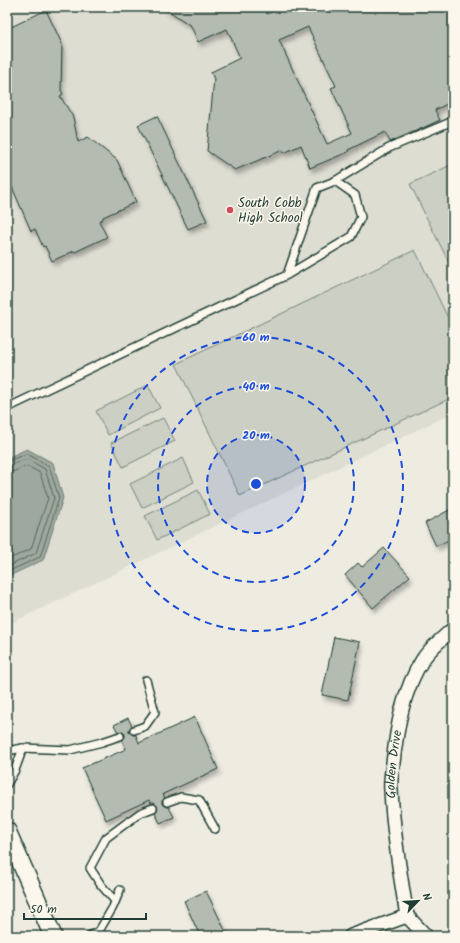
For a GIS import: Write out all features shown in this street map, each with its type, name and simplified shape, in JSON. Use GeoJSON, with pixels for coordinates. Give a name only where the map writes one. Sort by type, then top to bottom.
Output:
{"type":"FeatureCollection","features":[{"type":"Feature","properties":{"kind":"street","name":"Golden Drive"},"geometry":{"type":"LineString","coordinates":[[407,916],[400,873],[391,788],[396,734],[412,678],[424,658],[438,642],[453,629]]}},
{"type":"Feature","properties":{"kind":"street"},"geometry":{"type":"LineString","coordinates":[[7,831],[53,936]]}},
{"type":"Feature","properties":{"kind":"street"},"geometry":{"type":"LineString","coordinates":[[351,936],[407,916],[426,936]]}},
{"type":"Feature","properties":{"kind":"lane"},"geometry":{"type":"LineString","coordinates":[[286,275],[316,188],[335,181],[389,148],[453,121]]}},
{"type":"Feature","properties":{"kind":"lane"},"geometry":{"type":"LineString","coordinates":[[7,408],[286,275],[351,237],[361,217],[355,195],[335,181]]}},
{"type":"Feature","properties":{"kind":"lane"},"geometry":{"type":"LineString","coordinates":[[134,730],[145,726],[155,712],[146,680]]}},
{"type":"Feature","properties":{"kind":"lane"},"geometry":{"type":"LineString","coordinates":[[7,751],[23,748],[70,750],[120,736]]}},
{"type":"Feature","properties":{"kind":"lane"},"geometry":{"type":"LineString","coordinates":[[7,784],[15,770],[23,748]]}},
{"type":"Feature","properties":{"kind":"lane"},"geometry":{"type":"LineString","coordinates":[[167,802],[181,797],[199,800],[215,829]]}},
{"type":"Feature","properties":{"kind":"lane"},"geometry":{"type":"LineString","coordinates":[[115,901],[101,885],[90,868],[106,838],[140,812],[153,808]]}},
{"type":"Feature","properties":{"kind":"lane"},"geometry":{"type":"LineString","coordinates":[[88,936],[99,931],[120,890]]}},
{"type":"Feature","properties":{"kind":"shaded area","name":"South Cobb High School"},"geometry":{"type":"Polygon","coordinates":[[[7,7],[453,7],[453,413],[7,625],[7,7]]]}},
{"type":"Feature","properties":{"kind":"shaded area"},"geometry":{"type":"Polygon","coordinates":[[[453,164],[453,271],[410,184],[453,164]]]}},
{"type":"Feature","properties":{"kind":"shaded area"},"geometry":{"type":"Polygon","coordinates":[[[415,250],[453,328],[453,397],[240,496],[176,364],[415,250]]]}},
{"type":"Feature","properties":{"kind":"shaded area"},"geometry":{"type":"Polygon","coordinates":[[[148,385],[160,408],[108,435],[96,411],[148,385]]]}},
{"type":"Feature","properties":{"kind":"shaded area"},"geometry":{"type":"Polygon","coordinates":[[[163,418],[175,441],[123,467],[111,443],[163,418]]]}},
{"type":"Feature","properties":{"kind":"shaded area"},"geometry":{"type":"Polygon","coordinates":[[[183,458],[194,482],[142,508],[130,484],[183,458]]]}},
{"type":"Feature","properties":{"kind":"shaded area"},"geometry":{"type":"Polygon","coordinates":[[[198,490],[210,514],[157,540],[145,516],[198,490]]]}},
{"type":"Feature","properties":{"kind":"water"},"geometry":{"type":"Polygon","coordinates":[[[27,449],[53,463],[63,498],[43,560],[7,577],[7,458],[27,449]]]}},
{"type":"Feature","properties":{"kind":"building"},"geometry":{"type":"Polygon","coordinates":[[[163,7],[264,7],[267,14],[282,7],[453,7],[453,101],[435,110],[440,120],[390,142],[385,132],[348,150],[348,152],[310,168],[301,145],[284,153],[283,150],[235,170],[207,151],[214,79],[211,72],[240,58],[227,29],[198,42],[191,26],[163,7]],[[308,27],[279,40],[327,144],[352,133],[331,88],[336,86],[308,27]]]}},
{"type":"Feature","properties":{"kind":"building"},"geometry":{"type":"Polygon","coordinates":[[[46,10],[62,44],[61,90],[63,94],[60,96],[73,117],[78,142],[88,137],[117,160],[136,202],[103,217],[103,219],[99,221],[107,237],[52,261],[45,246],[43,247],[35,229],[31,231],[9,180],[12,178],[7,167],[7,29],[46,10]]]}},
{"type":"Feature","properties":{"kind":"building"},"geometry":{"type":"Polygon","coordinates":[[[157,116],[207,221],[188,229],[138,125],[157,116]]]}},
{"type":"Feature","properties":{"kind":"building"},"geometry":{"type":"Polygon","coordinates":[[[453,508],[453,538],[436,546],[425,523],[453,508]]]}},
{"type":"Feature","properties":{"kind":"building"},"geometry":{"type":"Polygon","coordinates":[[[384,548],[410,576],[373,608],[345,575],[358,563],[362,567],[384,548]]]}},
{"type":"Feature","properties":{"kind":"building"},"geometry":{"type":"Polygon","coordinates":[[[334,637],[360,642],[348,700],[322,695],[334,637]]]}},
{"type":"Feature","properties":{"kind":"building"},"geometry":{"type":"Polygon","coordinates":[[[195,717],[218,769],[163,794],[165,798],[162,801],[162,804],[169,807],[174,817],[160,823],[155,813],[158,809],[157,806],[149,800],[106,820],[82,768],[126,749],[122,741],[125,734],[121,731],[118,732],[114,725],[128,718],[132,726],[129,729],[129,732],[136,735],[139,743],[195,717]]]}},
{"type":"Feature","properties":{"kind":"building"},"geometry":{"type":"Polygon","coordinates":[[[206,891],[228,936],[200,936],[184,901],[206,891]]]}},
{"type":"Feature","properties":{"kind":"place","name":"South Cobb High School"},"geometry":{"type":"Point","coordinates":[230,210]}}]}
